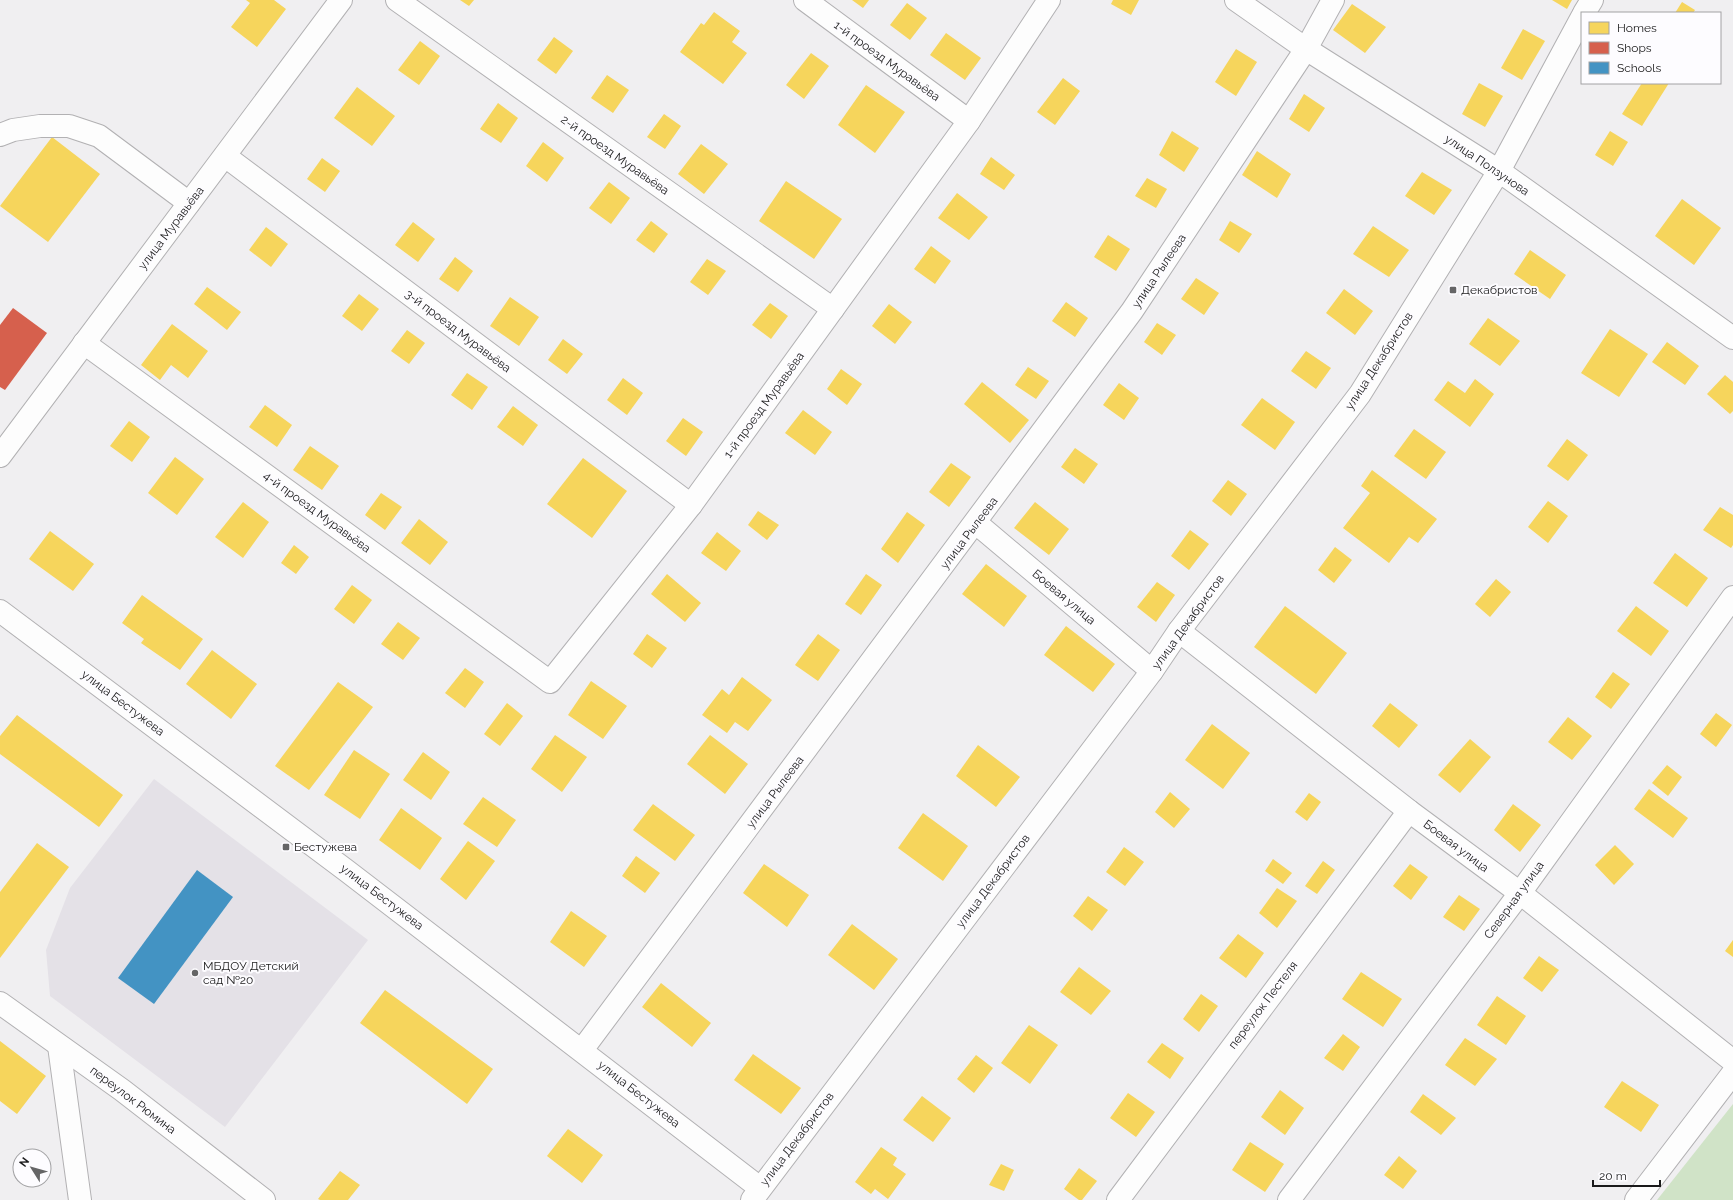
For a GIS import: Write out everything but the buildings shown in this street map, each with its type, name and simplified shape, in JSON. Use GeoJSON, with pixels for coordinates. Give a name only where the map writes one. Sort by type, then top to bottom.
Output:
{"type":"FeatureCollection","features":[{"type":"Feature","properties":{"kind":"street","name":"улица Муравьёва"},"geometry":{"type":"LineString","coordinates":[[0,456],[341,0]]}},
{"type":"Feature","properties":{"kind":"street","name":"2-й проезд Муравьёва"},"geometry":{"type":"LineString","coordinates":[[397,0],[833,309]]}},
{"type":"Feature","properties":{"kind":"street","name":"1-й проезд Муравьёва"},"geometry":{"type":"LineString","coordinates":[[805,0],[969,121]]}},
{"type":"Feature","properties":{"kind":"street","name":"1-й проезд Муравьёва"},"geometry":{"type":"LineString","coordinates":[[550,682],[691,506],[969,121],[1049,0]]}},
{"type":"Feature","properties":{"kind":"street","name":"улица Ползунова"},"geometry":{"type":"LineString","coordinates":[[1236,0],[1306,49],[1499,171],[1733,338]]}},
{"type":"Feature","properties":{"kind":"street","name":"улица Рылеева"},"geometry":{"type":"LineString","coordinates":[[582,1050],[976,523],[1132,311],[1306,49],[1333,0]]}},
{"type":"Feature","properties":{"kind":"street"},"geometry":{"type":"LineString","coordinates":[[1585,12],[1592,0]]}},
{"type":"Feature","properties":{"kind":"street","name":"улица Декабристов"},"geometry":{"type":"LineString","coordinates":[[756,1194],[1152,671],[1179,631],[1360,394],[1499,171],[1581,19]]}},
{"type":"Feature","properties":{"kind":"street"},"geometry":{"type":"LineString","coordinates":[[0,135],[13,130],[40,126],[69,126],[99,136],[189,203]]}},
{"type":"Feature","properties":{"kind":"street","name":"3-й проезд Муравьёва"},"geometry":{"type":"LineString","coordinates":[[225,156],[691,506]]}},
{"type":"Feature","properties":{"kind":"street","name":"4-й проезд Муравьёва"},"geometry":{"type":"LineString","coordinates":[[84,343],[550,682]]}},
{"type":"Feature","properties":{"kind":"street","name":"Боевая улица"},"geometry":{"type":"LineString","coordinates":[[976,523],[1152,671]]}},
{"type":"Feature","properties":{"kind":"street","name":"Северная улица"},"geometry":{"type":"LineString","coordinates":[[1289,1200],[1520,893],[1733,597]]}},
{"type":"Feature","properties":{"kind":"street","name":"улица Бестужева"},"geometry":{"type":"LineString","coordinates":[[0,611],[347,871],[582,1050],[756,1194]]}},
{"type":"Feature","properties":{"kind":"street","name":"Боевая улица"},"geometry":{"type":"LineString","coordinates":[[1179,631],[1409,811],[1520,893],[1733,1061]]}},
{"type":"Feature","properties":{"kind":"street","name":"переулок Пестеля"},"geometry":{"type":"LineString","coordinates":[[1118,1200],[1409,811]]}},
{"type":"Feature","properties":{"kind":"street","name":"переулок Рюмина"},"geometry":{"type":"LineString","coordinates":[[0,1003],[122,1090],[264,1200]]}},
{"type":"Feature","properties":{"kind":"street"},"geometry":{"type":"LineString","coordinates":[[59,1046],[80,1200]]}},
{"type":"Feature","properties":{"kind":"street"},"geometry":{"type":"LineString","coordinates":[[1636,1200],[1733,1073]]}},
{"type":"Feature","properties":{"kind":"shaded area","name":"МБДОУ Детский сад №20"},"geometry":{"type":"Polygon","coordinates":[[[154,779],[368,940],[225,1127],[50,996],[46,950],[70,888],[154,779]]]}},
{"type":"Feature","properties":{"kind":"green space"},"geometry":{"type":"Polygon","coordinates":[[[1733,1104],[1733,1200],[1657,1200],[1733,1104]]]}},
{"type":"Feature","properties":{"kind":"place","name":"Декабристов"},"geometry":{"type":"Point","coordinates":[1453,290]}},
{"type":"Feature","properties":{"kind":"place","name":"Бестужева"},"geometry":{"type":"Point","coordinates":[286,847]}},
{"type":"Feature","properties":{"kind":"place","name":"МБДОУ Детский сад №20"},"geometry":{"type":"Point","coordinates":[195,973]}}]}
